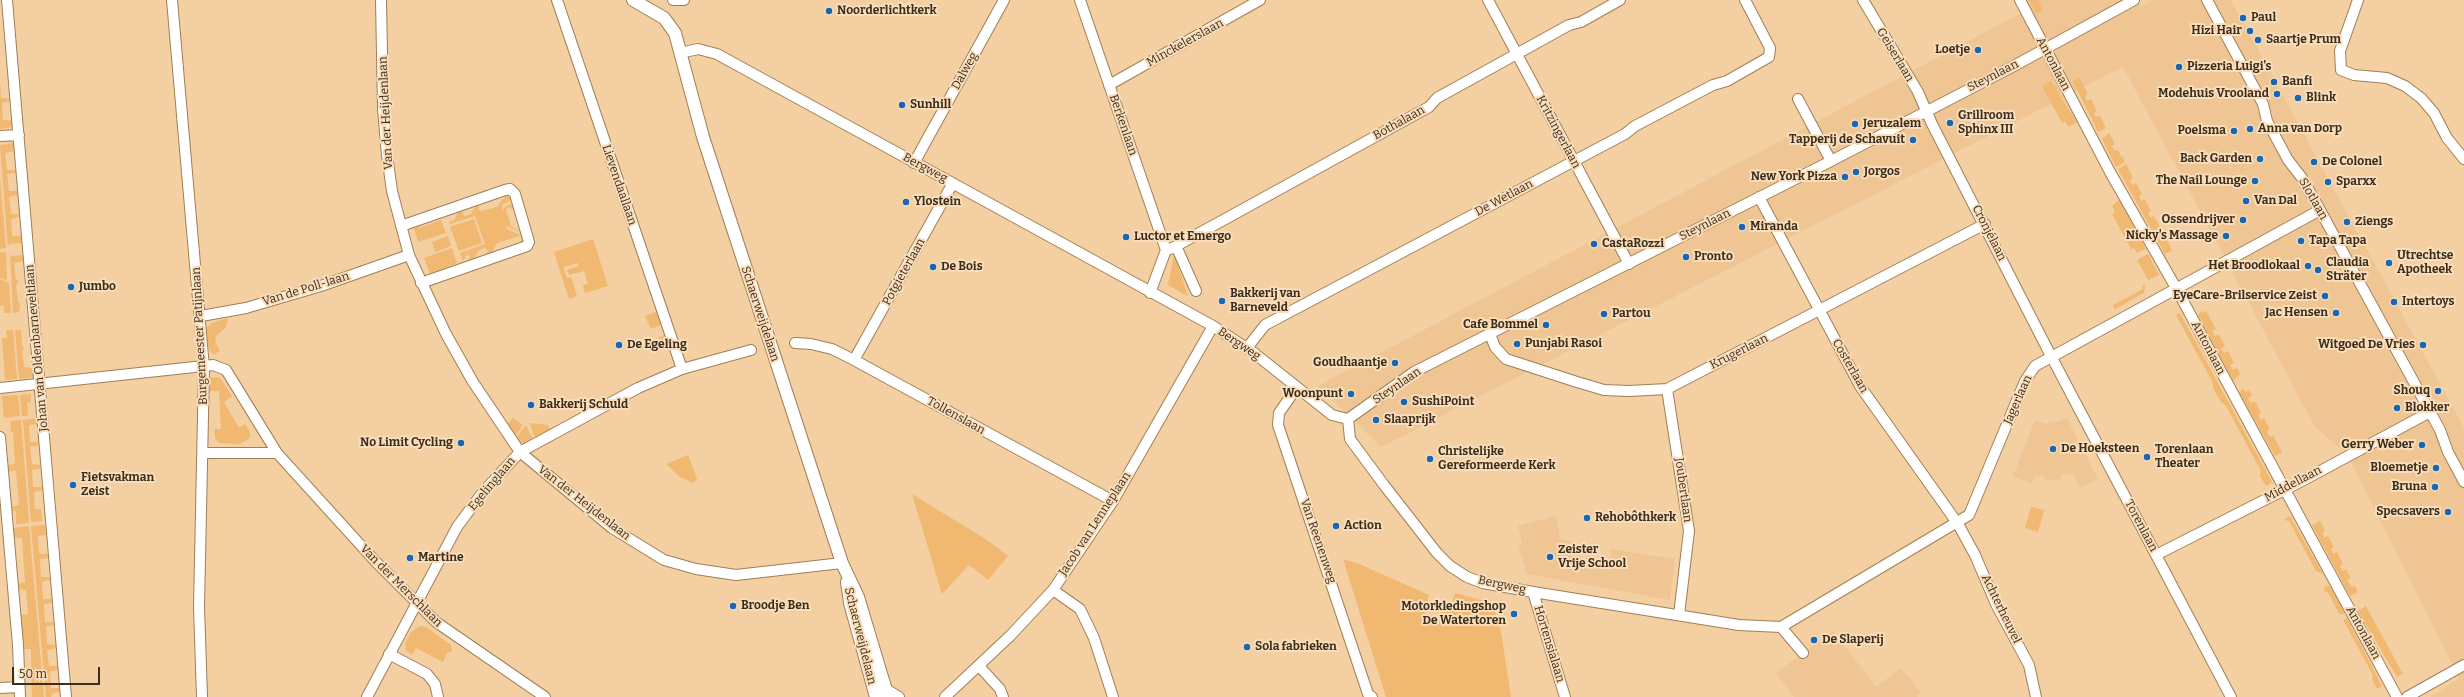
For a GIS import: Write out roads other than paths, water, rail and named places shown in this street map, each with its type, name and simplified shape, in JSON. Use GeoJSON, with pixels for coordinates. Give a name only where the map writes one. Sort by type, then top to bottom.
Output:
{"type":"FeatureCollection","features":[{"type":"Feature","properties":{"kind":"street","name":"Johan van Oldenbarneveltlaan"},"geometry":{"type":"LineString","coordinates":[[7,0],[66,697]]}},
{"type":"Feature","properties":{"kind":"street","name":"Burgemeester Patijnlaan"},"geometry":{"type":"LineString","coordinates":[[172,0],[201,316],[204,368],[204,453],[199,607],[202,697]]}},
{"type":"Feature","properties":{"kind":"street","name":"Van der Heijdenlaan"},"geometry":{"type":"LineString","coordinates":[[381,0],[383,109],[387,155],[392,191],[409,255],[446,334],[473,382],[520,452],[612,528],[664,560],[696,569],[736,575],[842,563]]}},
{"type":"Feature","properties":{"kind":"street","name":"Lievendaallaan"},"geometry":{"type":"LineString","coordinates":[[557,0],[682,370]]}},
{"type":"Feature","properties":{"kind":"street","name":"Schaerweijdelaan"},"geometry":{"type":"LineString","coordinates":[[633,0],[664,18],[675,33],[703,137],[842,563],[858,597],[887,693]]}},
{"type":"Feature","properties":{"kind":"street"},"geometry":{"type":"LineString","coordinates":[[673,0],[684,0]]}},
{"type":"Feature","properties":{"kind":"street","name":"Dalweg"},"geometry":{"type":"LineString","coordinates":[[914,163],[1004,0]]}},
{"type":"Feature","properties":{"kind":"street","name":"Berkenlaan"},"geometry":{"type":"LineString","coordinates":[[1080,0],[1166,250]]}},
{"type":"Feature","properties":{"kind":"street","name":"Minckelerslaan"},"geometry":{"type":"LineString","coordinates":[[1109,85],[1260,0]]}},
{"type":"Feature","properties":{"kind":"street","name":"Kritzingerlaan"},"geometry":{"type":"LineString","coordinates":[[1488,0],[1629,264]]}},
{"type":"Feature","properties":{"kind":"street","name":"Bothalaan"},"geometry":{"type":"LineString","coordinates":[[1176,246],[1428,107],[1437,98],[1518,55],[1569,25],[1582,22],[1620,0]]}},
{"type":"Feature","properties":{"kind":"street","name":"De Wetlaan"},"geometry":{"type":"LineString","coordinates":[[1247,348],[1265,325],[1625,134],[1635,126],[1713,85],[1727,81],[1769,57],[1770,48],[1745,0]]}},
{"type":"Feature","properties":{"kind":"street","name":"Geiserlaan"},"geometry":{"type":"LineString","coordinates":[[1863,0],[1918,92],[1926,111]]}},
{"type":"Feature","properties":{"kind":"street","name":"Antonlaan"},"geometry":{"type":"LineString","coordinates":[[2020,0],[2110,172],[2176,288],[2396,697]]}},
{"type":"Feature","properties":{"kind":"street","name":"Steynlaan"},"geometry":{"type":"LineString","coordinates":[[1348,419],[1414,372],[1831,161],[2134,0]]}},
{"type":"Feature","properties":{"kind":"street","name":"Slotlaan"},"geometry":{"type":"LineString","coordinates":[[2207,0],[2263,104],[2267,121],[2288,160],[2302,178],[2320,210],[2430,412],[2464,482]]}},
{"type":"Feature","properties":{"kind":"street"},"geometry":{"type":"LineString","coordinates":[[2358,0],[2340,51],[2341,70],[2354,75],[2387,78],[2405,86],[2421,98],[2434,113],[2447,138],[2464,159]]}},
{"type":"Feature","properties":{"kind":"street","name":"Bergweg"},"geometry":{"type":"LineString","coordinates":[[680,52],[698,49],[717,54],[1213,326],[1247,348],[1332,415],[1348,419],[1350,439],[1384,485],[1450,566],[1467,577],[1483,583],[1533,592],[1762,628]]}},
{"type":"Feature","properties":{"kind":"street"},"geometry":{"type":"LineString","coordinates":[[1798,99],[1831,161]]}},
{"type":"Feature","properties":{"kind":"street","name":"Cronjélaan"},"geometry":{"type":"LineString","coordinates":[[1926,111],[2051,356]]}},
{"type":"Feature","properties":{"kind":"street"},"geometry":{"type":"LineString","coordinates":[[0,136],[19,135]]}},
{"type":"Feature","properties":{"kind":"street","name":"Potgieterlaan"},"geometry":{"type":"LineString","coordinates":[[854,360],[953,183]]}},
{"type":"Feature","properties":{"kind":"street"},"geometry":{"type":"LineString","coordinates":[[401,226],[506,190],[510,189],[515,194],[529,242],[527,246],[421,283]]}},
{"type":"Feature","properties":{"kind":"street","name":"Costerlaan"},"geometry":{"type":"LineString","coordinates":[[1759,197],[1818,311],[1860,386],[1958,524]]}},
{"type":"Feature","properties":{"kind":"street","name":"Jagerlaan"},"geometry":{"type":"LineString","coordinates":[[1762,628],[1781,627],[1958,524],[1969,516],[2025,381],[2034,366],[2320,210]]}},
{"type":"Feature","properties":{"kind":"street","name":"Krugerlaan"},"geometry":{"type":"LineString","coordinates":[[1490,334],[1495,347],[1506,359],[1577,382],[1604,390],[1629,391],[1666,389],[1985,224]]}},
{"type":"Feature","properties":{"kind":"street"},"geometry":{"type":"LineString","coordinates":[[1150,292],[1159,273],[1166,250],[1176,246],[1196,291]]}},
{"type":"Feature","properties":{"kind":"street","name":"Van de Poll-laan"},"geometry":{"type":"LineString","coordinates":[[201,316],[246,308],[321,286],[409,255]]}},
{"type":"Feature","properties":{"kind":"street","name":"Jacob van Lenneplaan"},"geometry":{"type":"LineString","coordinates":[[945,697],[979,666],[1053,590],[1112,501],[1213,326]]}},
{"type":"Feature","properties":{"kind":"street","name":"Tollenslaan"},"geometry":{"type":"LineString","coordinates":[[795,343],[811,344],[832,349],[1112,501]]}},
{"type":"Feature","properties":{"kind":"street","name":"Egelinglaan"},"geometry":{"type":"LineString","coordinates":[[367,697],[457,527],[483,492],[520,452],[593,411],[682,370],[751,350]]}},
{"type":"Feature","properties":{"kind":"street","name":"Torenlaan"},"geometry":{"type":"LineString","coordinates":[[2051,356],[2231,697]]}},
{"type":"Feature","properties":{"kind":"street","name":"Van der Merschlaan"},"geometry":{"type":"LineString","coordinates":[[204,368],[213,366],[226,370],[277,453],[374,561],[436,622],[545,697]]}},
{"type":"Feature","properties":{"kind":"street"},"geometry":{"type":"LineString","coordinates":[[0,388],[204,368]]}},
{"type":"Feature","properties":{"kind":"street","name":"Van Reenenweg"},"geometry":{"type":"LineString","coordinates":[[1297,387],[1279,413],[1278,425],[1368,694],[1372,697]]}},
{"type":"Feature","properties":{"kind":"street","name":"Joubertlaan"},"geometry":{"type":"LineString","coordinates":[[1666,389],[1689,531],[1679,615]]}},
{"type":"Feature","properties":{"kind":"street","name":"Middellaan"},"geometry":{"type":"LineString","coordinates":[[2156,555],[2430,412]]}},
{"type":"Feature","properties":{"kind":"street"},"geometry":{"type":"LineString","coordinates":[[0,437],[4,520],[20,668],[19,692],[0,688]]}},
{"type":"Feature","properties":{"kind":"street"},"geometry":{"type":"LineString","coordinates":[[204,453],[277,453]]}},
{"type":"Feature","properties":{"kind":"street","name":"Achterheuvel"},"geometry":{"type":"LineString","coordinates":[[1958,524],[1975,555],[1996,604],[2029,665],[2036,697]]}},
{"type":"Feature","properties":{"kind":"street","name":"Schaerweijdelaan"},"geometry":{"type":"LineString","coordinates":[[846,574],[850,603],[876,697]]}},
{"type":"Feature","properties":{"kind":"street"},"geometry":{"type":"LineString","coordinates":[[1053,590],[1080,609],[1094,638],[1113,697]]}},
{"type":"Feature","properties":{"kind":"street","name":"Hortensialaan"},"geometry":{"type":"LineString","coordinates":[[1533,592],[1565,697]]}},
{"type":"Feature","properties":{"kind":"street"},"geometry":{"type":"LineString","coordinates":[[1781,627],[1803,653]]}},
{"type":"Feature","properties":{"kind":"street"},"geometry":{"type":"LineString","coordinates":[[389,654],[427,674],[435,684],[438,697]]}},
{"type":"Feature","properties":{"kind":"street"},"geometry":{"type":"LineString","coordinates":[[2407,697],[2464,665]]}},
{"type":"Feature","properties":{"kind":"street"},"geometry":{"type":"LineString","coordinates":[[979,666],[1000,689],[1003,697]]}},
{"type":"Feature","properties":{"kind":"street"},"geometry":{"type":"LineString","coordinates":[[887,693],[899,697]]}},
{"type":"Feature","properties":{"kind":"place","name":"Noorderlichtkerk"},"geometry":{"type":"Point","coordinates":[829,11]}},
{"type":"Feature","properties":{"kind":"place","name":"Paul"},"geometry":{"type":"Point","coordinates":[2243,18]}},
{"type":"Feature","properties":{"kind":"place","name":"Hizi Hair"},"geometry":{"type":"Point","coordinates":[2250,31]}},
{"type":"Feature","properties":{"kind":"place","name":"Saartje Prum"},"geometry":{"type":"Point","coordinates":[2258,40]}},
{"type":"Feature","properties":{"kind":"place","name":"Loetje"},"geometry":{"type":"Point","coordinates":[1978,50]}},
{"type":"Feature","properties":{"kind":"place","name":"Pizzeria Luigi's"},"geometry":{"type":"Point","coordinates":[2179,67]}},
{"type":"Feature","properties":{"kind":"place","name":"Banfi"},"geometry":{"type":"Point","coordinates":[2274,82]}},
{"type":"Feature","properties":{"kind":"place","name":"Modehuis Vrooland"},"geometry":{"type":"Point","coordinates":[2277,94]}},
{"type":"Feature","properties":{"kind":"place","name":"Blink"},"geometry":{"type":"Point","coordinates":[2298,98]}},
{"type":"Feature","properties":{"kind":"place","name":"Sunhill"},"geometry":{"type":"Point","coordinates":[902,105]}},
{"type":"Feature","properties":{"kind":"place","name":"Grillroom Sphinx III"},"geometry":{"type":"Point","coordinates":[1950,123]}},
{"type":"Feature","properties":{"kind":"place","name":"Jeruzalem"},"geometry":{"type":"Point","coordinates":[1855,124]}},
{"type":"Feature","properties":{"kind":"place","name":"Anna van Dorp"},"geometry":{"type":"Point","coordinates":[2250,129]}},
{"type":"Feature","properties":{"kind":"place","name":"Poelsma"},"geometry":{"type":"Point","coordinates":[2234,131]}},
{"type":"Feature","properties":{"kind":"place","name":"Tapperij de Schavuit"},"geometry":{"type":"Point","coordinates":[1913,140]}},
{"type":"Feature","properties":{"kind":"place","name":"Back Garden"},"geometry":{"type":"Point","coordinates":[2260,159]}},
{"type":"Feature","properties":{"kind":"place","name":"De Colonel"},"geometry":{"type":"Point","coordinates":[2314,162]}},
{"type":"Feature","properties":{"kind":"place","name":"Jorgos"},"geometry":{"type":"Point","coordinates":[1856,172]}},
{"type":"Feature","properties":{"kind":"place","name":"New York Pizza"},"geometry":{"type":"Point","coordinates":[1845,177]}},
{"type":"Feature","properties":{"kind":"place","name":"The Nail Lounge"},"geometry":{"type":"Point","coordinates":[2255,181]}},
{"type":"Feature","properties":{"kind":"place","name":"Sparxx"},"geometry":{"type":"Point","coordinates":[2328,182]}},
{"type":"Feature","properties":{"kind":"place","name":"Van Dal"},"geometry":{"type":"Point","coordinates":[2246,201]}},
{"type":"Feature","properties":{"kind":"place","name":"Ylostein"},"geometry":{"type":"Point","coordinates":[906,202]}},
{"type":"Feature","properties":{"kind":"place","name":"Ossendrijver"},"geometry":{"type":"Point","coordinates":[2243,220]}},
{"type":"Feature","properties":{"kind":"place","name":"Ziengs"},"geometry":{"type":"Point","coordinates":[2347,222]}},
{"type":"Feature","properties":{"kind":"place","name":"Miranda"},"geometry":{"type":"Point","coordinates":[1742,227]}},
{"type":"Feature","properties":{"kind":"place","name":"Nicky's Massage"},"geometry":{"type":"Point","coordinates":[2226,236]}},
{"type":"Feature","properties":{"kind":"place","name":"Luctor et Emergo"},"geometry":{"type":"Point","coordinates":[1126,237]}},
{"type":"Feature","properties":{"kind":"place","name":"Tapa Tapa"},"geometry":{"type":"Point","coordinates":[2301,241]}},
{"type":"Feature","properties":{"kind":"place","name":"CastaRozzi"},"geometry":{"type":"Point","coordinates":[1594,244]}},
{"type":"Feature","properties":{"kind":"place","name":"Pronto"},"geometry":{"type":"Point","coordinates":[1686,257]}},
{"type":"Feature","properties":{"kind":"place","name":"Utrechtse Apotheek"},"geometry":{"type":"Point","coordinates":[2389,263]}},
{"type":"Feature","properties":{"kind":"place","name":"Het Broodlokaal"},"geometry":{"type":"Point","coordinates":[2308,266]}},
{"type":"Feature","properties":{"kind":"place","name":"De Bois"},"geometry":{"type":"Point","coordinates":[933,267]}},
{"type":"Feature","properties":{"kind":"place","name":"Claudia Sträter"},"geometry":{"type":"Point","coordinates":[2318,270]}},
{"type":"Feature","properties":{"kind":"place","name":"Jumbo"},"geometry":{"type":"Point","coordinates":[71,287]}},
{"type":"Feature","properties":{"kind":"place","name":"EyeCare-Brilservice Zeist"},"geometry":{"type":"Point","coordinates":[2325,296]}},
{"type":"Feature","properties":{"kind":"place","name":"Bakkerij van Barneveld"},"geometry":{"type":"Point","coordinates":[1222,301]}},
{"type":"Feature","properties":{"kind":"place","name":"Intertoys"},"geometry":{"type":"Point","coordinates":[2394,302]}},
{"type":"Feature","properties":{"kind":"place","name":"Jac Hensen"},"geometry":{"type":"Point","coordinates":[2336,313]}},
{"type":"Feature","properties":{"kind":"place","name":"Partou"},"geometry":{"type":"Point","coordinates":[1604,314]}},
{"type":"Feature","properties":{"kind":"place","name":"Cafe Bommel"},"geometry":{"type":"Point","coordinates":[1546,325]}},
{"type":"Feature","properties":{"kind":"place","name":"Punjabi Rasoi"},"geometry":{"type":"Point","coordinates":[1517,344]}},
{"type":"Feature","properties":{"kind":"place","name":"De Egeling"},"geometry":{"type":"Point","coordinates":[619,345]}},
{"type":"Feature","properties":{"kind":"place","name":"Witgoed De Vries"},"geometry":{"type":"Point","coordinates":[2423,345]}},
{"type":"Feature","properties":{"kind":"place","name":"Goudhaantje"},"geometry":{"type":"Point","coordinates":[1395,363]}},
{"type":"Feature","properties":{"kind":"place","name":"Shouq"},"geometry":{"type":"Point","coordinates":[2438,391]}},
{"type":"Feature","properties":{"kind":"place","name":"Woonpunt"},"geometry":{"type":"Point","coordinates":[1351,394]}},
{"type":"Feature","properties":{"kind":"place","name":"SushiPoint"},"geometry":{"type":"Point","coordinates":[1404,402]}},
{"type":"Feature","properties":{"kind":"place","name":"Bakkerij Schuld"},"geometry":{"type":"Point","coordinates":[531,405]}},
{"type":"Feature","properties":{"kind":"place","name":"Blokker"},"geometry":{"type":"Point","coordinates":[2397,408]}},
{"type":"Feature","properties":{"kind":"place","name":"Slaaprijk"},"geometry":{"type":"Point","coordinates":[1376,420]}},
{"type":"Feature","properties":{"kind":"place","name":"No Limit Cycling"},"geometry":{"type":"Point","coordinates":[461,443]}},
{"type":"Feature","properties":{"kind":"place","name":"Gerry Weber"},"geometry":{"type":"Point","coordinates":[2422,445]}},
{"type":"Feature","properties":{"kind":"place","name":"De Hoeksteen"},"geometry":{"type":"Point","coordinates":[2053,449]}},
{"type":"Feature","properties":{"kind":"place","name":"Torenlaan Theater"},"geometry":{"type":"Point","coordinates":[2147,457]}},
{"type":"Feature","properties":{"kind":"place","name":"Christelijke Gereformeerde Kerk"},"geometry":{"type":"Point","coordinates":[1430,459]}},
{"type":"Feature","properties":{"kind":"place","name":"Bloemetje"},"geometry":{"type":"Point","coordinates":[2436,468]}},
{"type":"Feature","properties":{"kind":"place","name":"Fietsvakman Zeist"},"geometry":{"type":"Point","coordinates":[73,485]}},
{"type":"Feature","properties":{"kind":"place","name":"Bruna"},"geometry":{"type":"Point","coordinates":[2435,487]}},
{"type":"Feature","properties":{"kind":"place","name":"Specsavers"},"geometry":{"type":"Point","coordinates":[2448,512]}},
{"type":"Feature","properties":{"kind":"place","name":"Rehobôthkerk"},"geometry":{"type":"Point","coordinates":[1587,518]}},
{"type":"Feature","properties":{"kind":"place","name":"Action"},"geometry":{"type":"Point","coordinates":[1336,526]}},
{"type":"Feature","properties":{"kind":"place","name":"Zeister Vrije School"},"geometry":{"type":"Point","coordinates":[1550,557]}},
{"type":"Feature","properties":{"kind":"place","name":"Martine"},"geometry":{"type":"Point","coordinates":[410,558]}},
{"type":"Feature","properties":{"kind":"place","name":"Broodje Ben"},"geometry":{"type":"Point","coordinates":[733,606]}},
{"type":"Feature","properties":{"kind":"place","name":"Motorkledingshop De Watertoren"},"geometry":{"type":"Point","coordinates":[1514,614]}},
{"type":"Feature","properties":{"kind":"place","name":"De Slaperij"},"geometry":{"type":"Point","coordinates":[1814,640]}},
{"type":"Feature","properties":{"kind":"place","name":"Sola fabrieken"},"geometry":{"type":"Point","coordinates":[1247,647]}}]}
